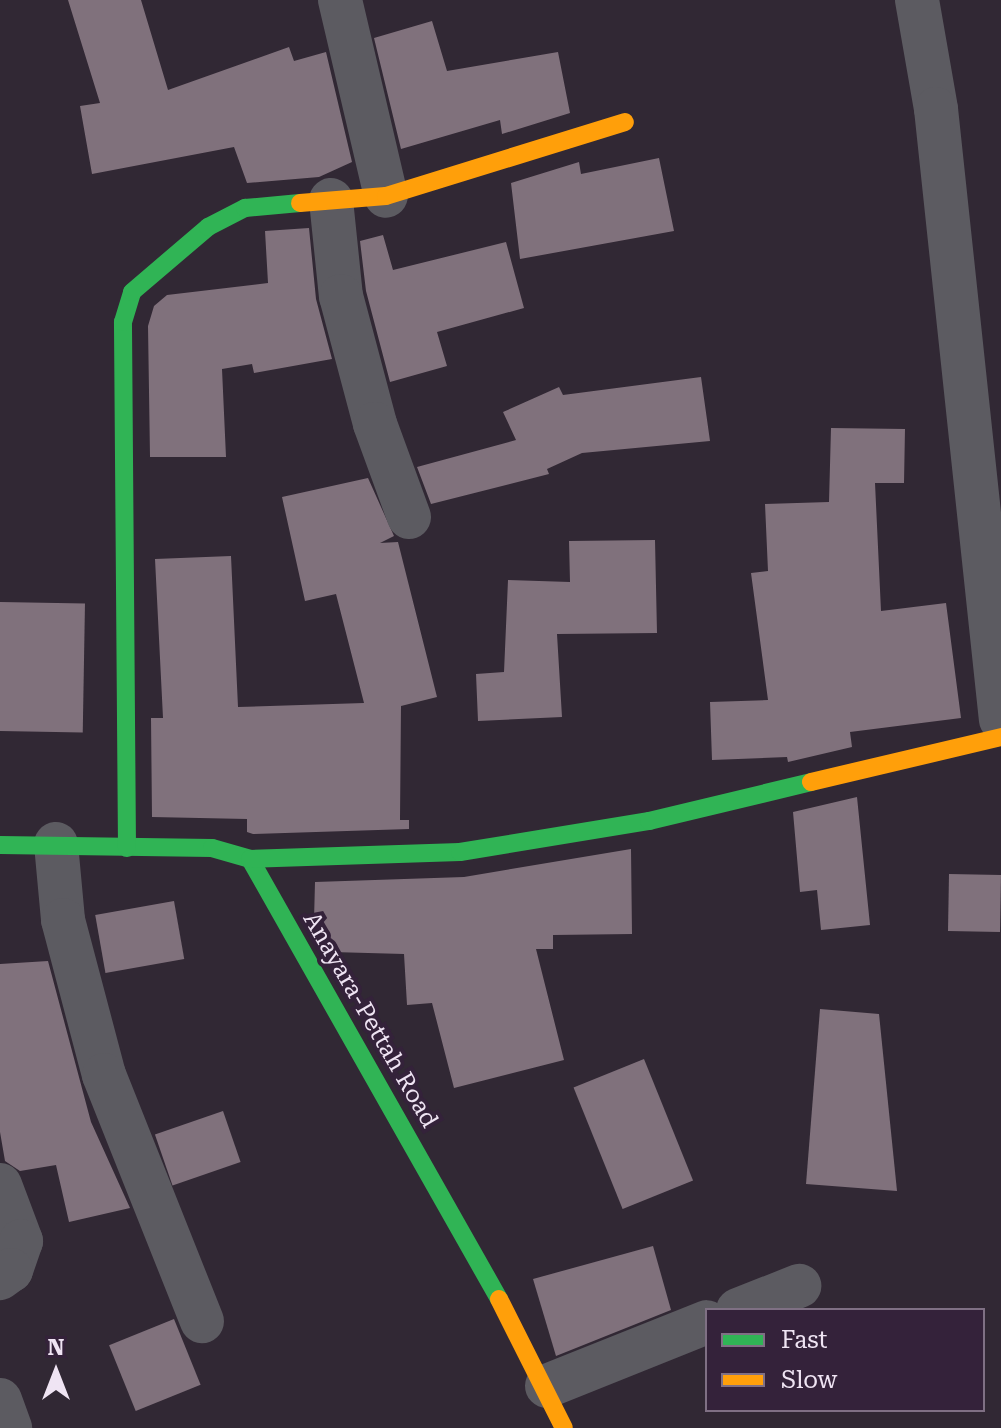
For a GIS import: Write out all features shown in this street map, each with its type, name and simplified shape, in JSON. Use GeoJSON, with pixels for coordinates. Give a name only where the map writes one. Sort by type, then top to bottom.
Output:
{"type":"FeatureCollection","features":[{"type":"Feature","properties":{"kind":"street"},"geometry":{"type":"LineString","coordinates":[[340,0],[386,196]]}},
{"type":"Feature","properties":{"kind":"street"},"geometry":{"type":"LineString","coordinates":[[917,0],[936,109],[1001,720]]}},
{"type":"Feature","properties":{"kind":"street"},"geometry":{"type":"LineString","coordinates":[[127,848],[123,322],[132,292],[208,227],[245,208],[386,196],[625,122]]}},
{"type":"Feature","properties":{"kind":"street"},"geometry":{"type":"LineString","coordinates":[[331,200],[341,296],[375,424],[409,517]]}},
{"type":"Feature","properties":{"kind":"street"},"geometry":{"type":"LineString","coordinates":[[0,845],[212,848],[250,859],[460,852],[618,826],[1001,737]]}},
{"type":"Feature","properties":{"kind":"street"},"geometry":{"type":"LineString","coordinates":[[56,844],[63,920],[104,1075],[202,1321]]}},
{"type":"Feature","properties":{"kind":"street","name":"Anayara-Pettah Road"},"geometry":{"type":"LineString","coordinates":[[250,859],[547,1386],[564,1428]]}},
{"type":"Feature","properties":{"kind":"street"},"geometry":{"type":"LineString","coordinates":[[0,1185],[21,1241],[11,1270],[0,1278]]}},
{"type":"Feature","properties":{"kind":"street"},"geometry":{"type":"LineString","coordinates":[[743,1308],[799,1286]]}},
{"type":"Feature","properties":{"kind":"street"},"geometry":{"type":"LineString","coordinates":[[547,1386],[705,1323]]}},
{"type":"Feature","properties":{"kind":"street"},"geometry":{"type":"LineString","coordinates":[[0,1400],[10,1428]]}},
{"type":"Feature","properties":{"kind":"building"},"geometry":{"type":"Polygon","coordinates":[[[68,0],[141,0],[168,90],[289,47],[294,61],[326,52],[352,162],[319,177],[247,183],[234,147],[92,174],[80,106],[100,103],[68,0]]]}},
{"type":"Feature","properties":{"kind":"building"},"geometry":{"type":"Polygon","coordinates":[[[432,21],[447,71],[558,52],[570,113],[502,134],[500,120],[401,149],[374,38],[432,21]]]}},
{"type":"Feature","properties":{"kind":"building"},"geometry":{"type":"Polygon","coordinates":[[[659,158],[674,231],[520,259],[511,183],[579,162],[581,174],[659,158]]]}},
{"type":"Feature","properties":{"kind":"building"},"geometry":{"type":"Polygon","coordinates":[[[309,228],[316,299],[332,359],[254,373],[252,364],[222,369],[226,457],[150,457],[148,326],[154,306],[167,295],[268,283],[265,231],[309,228]]]}},
{"type":"Feature","properties":{"kind":"building"},"geometry":{"type":"Polygon","coordinates":[[[383,235],[393,270],[506,242],[524,308],[437,332],[447,366],[390,382],[366,291],[360,241],[383,235]]]}},
{"type":"Feature","properties":{"kind":"building"},"geometry":{"type":"Polygon","coordinates":[[[701,377],[710,441],[582,453],[547,469],[549,474],[431,504],[417,467],[516,440],[503,412],[559,387],[563,395],[701,377]]]}},
{"type":"Feature","properties":{"kind":"building"},"geometry":{"type":"Polygon","coordinates":[[[831,428],[905,429],[904,483],[875,483],[881,611],[946,603],[961,718],[850,732],[852,747],[788,762],[787,757],[712,760],[710,702],[768,700],[751,573],[768,571],[765,504],[829,502],[831,428]]]}},
{"type":"Feature","properties":{"kind":"building"},"geometry":{"type":"Polygon","coordinates":[[[368,478],[394,536],[380,543],[398,542],[437,697],[401,706],[400,820],[409,820],[409,829],[253,834],[247,832],[247,819],[152,817],[151,718],[163,718],[155,559],[231,556],[238,707],[364,703],[336,594],[305,601],[282,497],[368,478]]]}},
{"type":"Feature","properties":{"kind":"building"},"geometry":{"type":"Polygon","coordinates":[[[655,540],[657,633],[557,634],[562,717],[478,721],[476,674],[504,672],[508,580],[570,582],[569,541],[655,540]]]}},
{"type":"Feature","properties":{"kind":"building"},"geometry":{"type":"Polygon","coordinates":[[[0,602],[85,603],[83,732],[0,731],[0,602]]]}},
{"type":"Feature","properties":{"kind":"building"},"geometry":{"type":"Polygon","coordinates":[[[857,797],[870,925],[821,930],[817,890],[800,892],[793,812],[857,797]]]}},
{"type":"Feature","properties":{"kind":"building"},"geometry":{"type":"Polygon","coordinates":[[[631,849],[632,934],[553,935],[553,949],[536,949],[564,1060],[454,1088],[432,1003],[407,1005],[404,954],[332,952],[314,920],[315,882],[464,877],[631,849]]]}},
{"type":"Feature","properties":{"kind":"building"},"geometry":{"type":"Polygon","coordinates":[[[949,874],[1001,875],[1000,932],[948,931],[949,874]]]}},
{"type":"Feature","properties":{"kind":"building"},"geometry":{"type":"Polygon","coordinates":[[[174,901],[184,959],[105,973],[95,915],[174,901]]]}},
{"type":"Feature","properties":{"kind":"building"},"geometry":{"type":"Polygon","coordinates":[[[48,961],[91,1122],[130,1208],[69,1222],[56,1165],[20,1171],[5,1161],[0,1132],[0,964],[48,961]]]}},
{"type":"Feature","properties":{"kind":"building"},"geometry":{"type":"Polygon","coordinates":[[[820,1009],[879,1014],[897,1191],[806,1184],[820,1009]]]}},
{"type":"Feature","properties":{"kind":"building"},"geometry":{"type":"Polygon","coordinates":[[[644,1059],[693,1180],[623,1209],[574,1087],[644,1059]]]}},
{"type":"Feature","properties":{"kind":"building"},"geometry":{"type":"Polygon","coordinates":[[[223,1111],[241,1162],[173,1185],[155,1134],[223,1111]]]}},
{"type":"Feature","properties":{"kind":"building"},"geometry":{"type":"Polygon","coordinates":[[[653,1246],[671,1310],[556,1356],[533,1279],[653,1246]]]}},
{"type":"Feature","properties":{"kind":"building"},"geometry":{"type":"Polygon","coordinates":[[[174,1319],[201,1385],[136,1411],[109,1345],[174,1319]]]}},
{"type":"Feature","properties":{"kind":"traffic: fast"},"geometry":{"type":"LineString","coordinates":[[127,848],[123,322],[132,292],[208,227],[245,208],[300,203]]}},
{"type":"Feature","properties":{"kind":"traffic: fast"},"geometry":{"type":"LineString","coordinates":[[250,859],[460,852],[649,821],[811,782]]}},
{"type":"Feature","properties":{"kind":"traffic: fast"},"geometry":{"type":"LineString","coordinates":[[0,845],[212,848],[250,859],[499,1299]]}},
{"type":"Feature","properties":{"kind":"traffic: slow"},"geometry":{"type":"LineString","coordinates":[[300,203],[386,196],[625,122]]}},
{"type":"Feature","properties":{"kind":"traffic: slow"},"geometry":{"type":"LineString","coordinates":[[811,782],[1001,737]]}},
{"type":"Feature","properties":{"kind":"traffic: slow"},"geometry":{"type":"LineString","coordinates":[[499,1299],[564,1428]]}}]}
